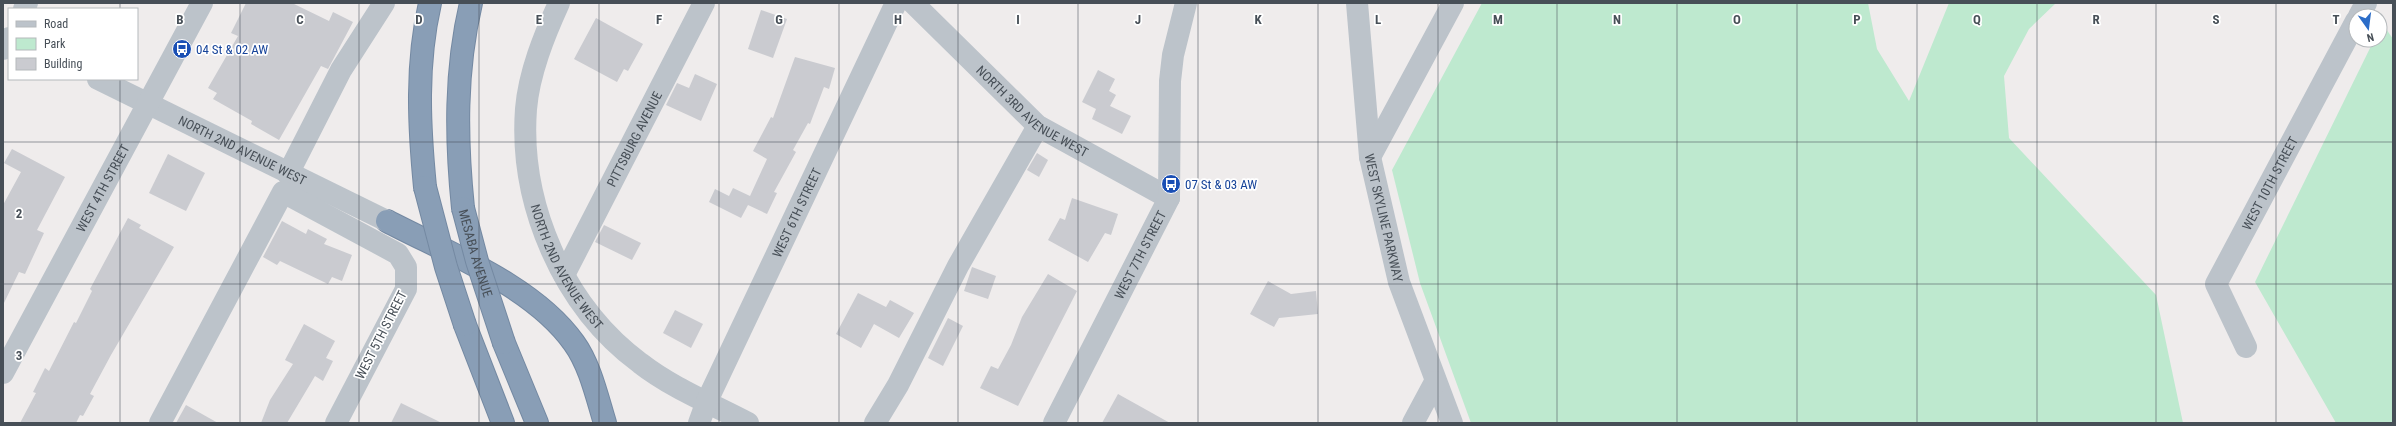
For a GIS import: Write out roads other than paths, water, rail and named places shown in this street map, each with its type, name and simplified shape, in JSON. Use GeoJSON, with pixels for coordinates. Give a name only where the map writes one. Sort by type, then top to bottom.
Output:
{"type":"FeatureCollection","features":[{"type":"Feature","properties":{"kind":"highway"},"geometry":{"type":"LineString","coordinates":[[430,3],[420,69],[419,98],[425,187],[446,267],[465,325],[503,423]]}},
{"type":"Feature","properties":{"kind":"highway","name":"MESABA AVENUE"},"geometry":{"type":"LineString","coordinates":[[471,3],[462,46],[458,90],[458,133],[463,208],[477,261],[504,343],[537,423]]}},
{"type":"Feature","properties":{"kind":"highway"},"geometry":{"type":"LineString","coordinates":[[387,221],[503,281],[531,300],[555,320],[575,344],[588,372],[605,423]]}},
{"type":"Feature","properties":{"kind":"street","name":"WEST 4TH STREET"},"geometry":{"type":"LineString","coordinates":[[3,373],[202,3]]}},
{"type":"Feature","properties":{"kind":"street"},"geometry":{"type":"LineString","coordinates":[[160,423],[285,183],[341,70],[384,3]]}},
{"type":"Feature","properties":{"kind":"street","name":"NORTH 2ND AVENUE WEST"},"geometry":{"type":"LineString","coordinates":[[559,3],[546,32],[534,71],[528,101],[525,141],[532,196],[542,228],[564,275],[582,302],[616,343],[640,364],[668,382],[748,423]]}},
{"type":"Feature","properties":{"kind":"street","name":"PITTSBURG AVENUE"},"geometry":{"type":"LineString","coordinates":[[564,275],[704,3]]}},
{"type":"Feature","properties":{"kind":"street","name":"WEST 6TH STREET"},"geometry":{"type":"LineString","coordinates":[[699,423],[707,401],[896,3]]}},
{"type":"Feature","properties":{"kind":"street","name":"NORTH 3RD AVENUE WEST"},"geometry":{"type":"LineString","coordinates":[[913,3],[1038,126],[1169,198]]}},
{"type":"Feature","properties":{"kind":"street","name":"WEST 7TH STREET"},"geometry":{"type":"LineString","coordinates":[[1054,423],[1169,198],[1170,81],[1178,29],[1186,3]]}},
{"type":"Feature","properties":{"kind":"street","name":"WEST SKYLINE PARKWAY"},"geometry":{"type":"LineString","coordinates":[[1357,3],[1370,157],[1399,282],[1435,382],[1452,423]]}},
{"type":"Feature","properties":{"kind":"street"},"geometry":{"type":"LineString","coordinates":[[1370,157],[1453,3]]}},
{"type":"Feature","properties":{"kind":"street","name":"WEST 10TH STREET"},"geometry":{"type":"LineString","coordinates":[[2246,347],[2216,284],[2348,36]]}},
{"type":"Feature","properties":{"kind":"street"},"geometry":{"type":"LineString","coordinates":[[3,49],[8,40]]}},
{"type":"Feature","properties":{"kind":"street","name":"NORTH 2ND AVENUE WEST"},"geometry":{"type":"LineString","coordinates":[[100,80],[147,104],[285,183],[387,221]]}},
{"type":"Feature","properties":{"kind":"street"},"geometry":{"type":"LineString","coordinates":[[875,423],[898,385],[958,266],[1038,126]]}},
{"type":"Feature","properties":{"kind":"street","name":"WEST 5TH STREET"},"geometry":{"type":"LineString","coordinates":[[285,183],[398,254],[406,267],[406,289],[336,423]]}},
{"type":"Feature","properties":{"kind":"street"},"geometry":{"type":"LineString","coordinates":[[1413,423],[1435,382]]}},
{"type":"Feature","properties":{"kind":"place","name":"04 St & 02 AW"},"geometry":{"type":"Point","coordinates":[182,49]}},
{"type":"Feature","properties":{"kind":"place","name":"07 St & 03 AW"},"geometry":{"type":"Point","coordinates":[1171,184]}}]}
